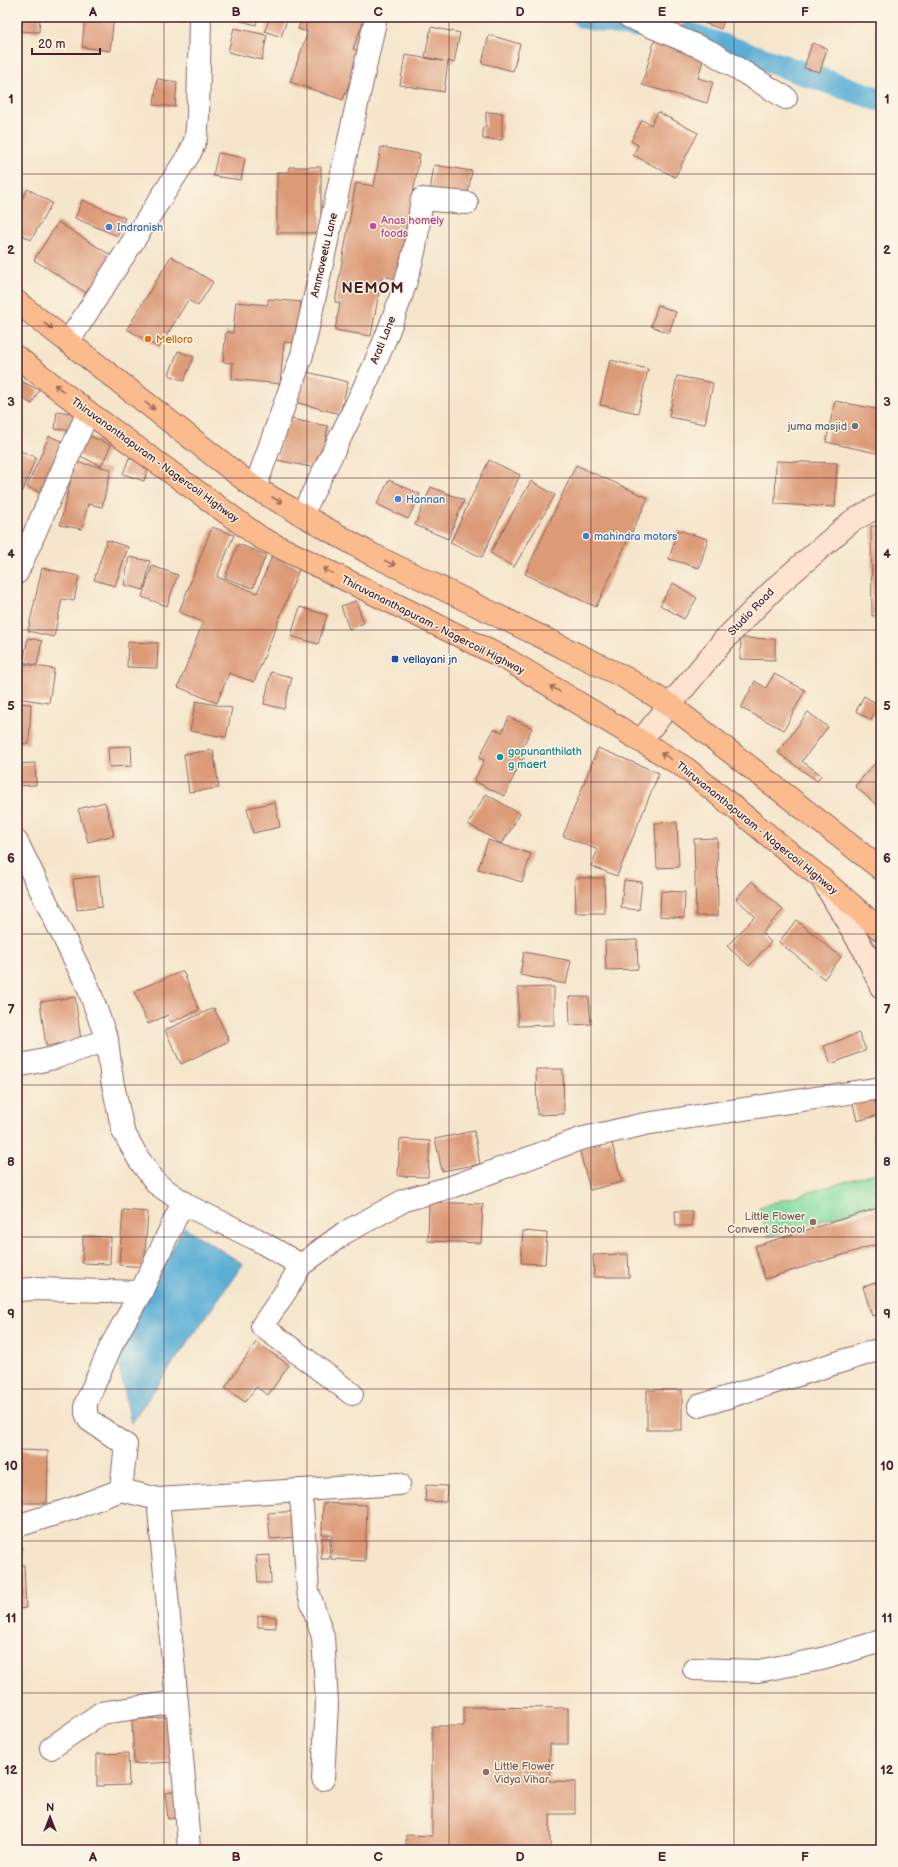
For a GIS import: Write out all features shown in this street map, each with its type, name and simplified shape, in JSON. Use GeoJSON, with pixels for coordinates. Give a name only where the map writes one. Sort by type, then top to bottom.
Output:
{"type":"FeatureCollection","features":[{"type":"Feature","properties":{"kind":"main road"},"geometry":{"type":"LineString","coordinates":[[17,302],[255,488],[371,554],[624,677],[670,705],[881,868]]}},
{"type":"Feature","properties":{"kind":"main road","name":"Thiruvananthapuram - Nagercoil Highway"},"geometry":{"type":"LineString","coordinates":[[17,357],[88,412],[261,538],[508,660],[687,769],[822,879],[881,930]]}},
{"type":"Feature","properties":{"kind":"street"},"geometry":{"type":"LineString","coordinates":[[68,342],[190,153],[196,138],[198,116],[200,17]]}},
{"type":"Feature","properties":{"kind":"street","name":"Ammaveetu Lane"},"geometry":{"type":"LineString","coordinates":[[255,488],[302,355],[376,17]]}},
{"type":"Feature","properties":{"kind":"street"},"geometry":{"type":"LineString","coordinates":[[629,17],[709,51],[786,98]]}},
{"type":"Feature","properties":{"kind":"street","name":"Arati Lane"},"geometry":{"type":"LineString","coordinates":[[302,515],[362,391],[384,341],[414,255],[422,199],[467,203]]}},
{"type":"Feature","properties":{"kind":"street"},"geometry":{"type":"LineString","coordinates":[[17,573],[88,412]]}},
{"type":"Feature","properties":{"kind":"street","name":"Studio Road"},"geometry":{"type":"LineString","coordinates":[[640,741],[724,640],[778,585],[852,521],[881,505]]}},
{"type":"Feature","properties":{"kind":"street"},"geometry":{"type":"LineString","coordinates":[[17,842],[88,987],[107,1040],[112,1080],[123,1131],[138,1158],[157,1184],[190,1207],[256,1239],[301,1265]]}},
{"type":"Feature","properties":{"kind":"street"},"geometry":{"type":"LineString","coordinates":[[822,879],[865,952],[881,987]]}},
{"type":"Feature","properties":{"kind":"street"},"geometry":{"type":"LineString","coordinates":[[17,1066],[54,1058],[107,1040]]}},
{"type":"Feature","properties":{"kind":"street"},"geometry":{"type":"LineString","coordinates":[[352,1394],[262,1326],[286,1291],[301,1265],[344,1233],[405,1200],[454,1186],[580,1139],[645,1124],[881,1088]]}},
{"type":"Feature","properties":{"kind":"street"},"geometry":{"type":"LineString","coordinates":[[121,1490],[126,1445],[88,1420],[86,1414],[86,1403],[112,1344],[141,1292],[183,1202]]}},
{"type":"Feature","properties":{"kind":"street"},"geometry":{"type":"LineString","coordinates":[[17,1290],[34,1289],[141,1292]]}},
{"type":"Feature","properties":{"kind":"street"},"geometry":{"type":"LineString","coordinates":[[699,1406],[881,1349]]}},
{"type":"Feature","properties":{"kind":"street"},"geometry":{"type":"LineString","coordinates":[[17,1526],[74,1508],[121,1490],[158,1499],[399,1484]]}},
{"type":"Feature","properties":{"kind":"street"},"geometry":{"type":"LineString","coordinates":[[298,1490],[302,1506],[308,1591],[323,1637],[326,1704],[323,1779]]}},
{"type":"Feature","properties":{"kind":"street"},"geometry":{"type":"LineString","coordinates":[[158,1499],[189,1850]]}},
{"type":"Feature","properties":{"kind":"street"},"geometry":{"type":"LineString","coordinates":[[694,1669],[758,1671],[822,1659],[881,1641]]}},
{"type":"Feature","properties":{"kind":"street"},"geometry":{"type":"LineString","coordinates":[[51,1748],[101,1713],[177,1702]]}},
{"type":"Feature","properties":{"kind":"green space"},"geometry":{"type":"Polygon","coordinates":[[[881,1171],[881,1203],[768,1237],[759,1207],[881,1171]]]}},
{"type":"Feature","properties":{"kind":"water"},"geometry":{"type":"Polygon","coordinates":[[[184,1227],[243,1264],[131,1423],[117,1355],[184,1227]]]}},
{"type":"Feature","properties":{"kind":"building"},"geometry":{"type":"Polygon","coordinates":[[[17,17],[40,17],[39,32],[17,31],[17,17]]]}},
{"type":"Feature","properties":{"kind":"building"},"geometry":{"type":"Polygon","coordinates":[[[85,17],[114,17],[110,51],[82,47],[85,17]]]}},
{"type":"Feature","properties":{"kind":"building"},"geometry":{"type":"Polygon","coordinates":[[[169,17],[182,17],[180,21],[169,17]]]}},
{"type":"Feature","properties":{"kind":"building"},"geometry":{"type":"Polygon","coordinates":[[[227,17],[258,17],[256,25],[227,17]]]}},
{"type":"Feature","properties":{"kind":"building"},"geometry":{"type":"Polygon","coordinates":[[[270,17],[288,17],[281,37],[265,31],[270,17]]]}},
{"type":"Feature","properties":{"kind":"building"},"geometry":{"type":"Polygon","coordinates":[[[302,17],[365,17],[353,49],[367,54],[357,83],[350,81],[343,100],[290,82],[308,32],[298,29],[302,17]]]}},
{"type":"Feature","properties":{"kind":"building"},"geometry":{"type":"Polygon","coordinates":[[[687,17],[725,17],[721,29],[687,17]]]}},
{"type":"Feature","properties":{"kind":"building"},"geometry":{"type":"Polygon","coordinates":[[[431,27],[460,33],[454,63],[448,61],[444,92],[400,85],[405,55],[443,61],[425,57],[431,27]]]}},
{"type":"Feature","properties":{"kind":"building"},"geometry":{"type":"Polygon","coordinates":[[[234,28],[267,35],[262,60],[228,52],[234,28]]]}},
{"type":"Feature","properties":{"kind":"building"},"geometry":{"type":"Polygon","coordinates":[[[489,35],[520,44],[513,71],[482,63],[489,35]]]}},
{"type":"Feature","properties":{"kind":"building"},"geometry":{"type":"Polygon","coordinates":[[[655,39],[705,53],[698,78],[713,82],[707,103],[642,85],[655,39]]]}},
{"type":"Feature","properties":{"kind":"building"},"geometry":{"type":"Polygon","coordinates":[[[812,43],[827,48],[820,72],[804,68],[812,43]]]}},
{"type":"Feature","properties":{"kind":"building"},"geometry":{"type":"Polygon","coordinates":[[[157,79],[177,82],[175,107],[154,105],[157,79]]]}},
{"type":"Feature","properties":{"kind":"building"},"geometry":{"type":"Polygon","coordinates":[[[486,112],[502,113],[502,140],[483,139],[483,127],[486,127],[486,112]]]}},
{"type":"Feature","properties":{"kind":"building"},"geometry":{"type":"Polygon","coordinates":[[[658,112],[698,133],[675,177],[633,155],[638,145],[631,141],[642,120],[651,125],[658,112]]]}},
{"type":"Feature","properties":{"kind":"building"},"geometry":{"type":"Polygon","coordinates":[[[381,147],[420,154],[398,279],[382,276],[371,336],[335,330],[340,303],[335,302],[356,183],[374,186],[381,147]]]}},
{"type":"Feature","properties":{"kind":"building"},"geometry":{"type":"Polygon","coordinates":[[[218,153],[245,158],[241,180],[213,176],[218,153]]]}},
{"type":"Feature","properties":{"kind":"building"},"geometry":{"type":"Polygon","coordinates":[[[434,165],[472,171],[467,197],[430,192],[434,165]]]}},
{"type":"Feature","properties":{"kind":"building"},"geometry":{"type":"Polygon","coordinates":[[[289,167],[321,167],[321,233],[277,233],[277,172],[289,172],[289,167]]]}},
{"type":"Feature","properties":{"kind":"building"},"geometry":{"type":"Polygon","coordinates":[[[28,189],[52,203],[31,240],[17,232],[17,207],[28,189]]]}},
{"type":"Feature","properties":{"kind":"building","name":"Indranish"},"geometry":{"type":"Polygon","coordinates":[[[82,200],[125,218],[117,236],[75,218],[82,200]]]}},
{"type":"Feature","properties":{"kind":"building"},"geometry":{"type":"Polygon","coordinates":[[[58,222],[112,256],[88,294],[34,260],[58,222]]]}},
{"type":"Feature","properties":{"kind":"building"},"geometry":{"type":"Polygon","coordinates":[[[171,256],[213,282],[198,306],[188,300],[159,348],[127,329],[171,256]]]}},
{"type":"Feature","properties":{"kind":"building"},"geometry":{"type":"Polygon","coordinates":[[[268,299],[301,302],[297,343],[284,342],[280,384],[232,379],[233,363],[223,362],[226,332],[233,333],[236,302],[268,305],[268,299]]]}},
{"type":"Feature","properties":{"kind":"building"},"geometry":{"type":"Polygon","coordinates":[[[658,305],[676,312],[669,333],[651,326],[658,305]]]}},
{"type":"Feature","properties":{"kind":"building"},"geometry":{"type":"Polygon","coordinates":[[[178,351],[194,357],[184,381],[169,375],[178,351]]]}},
{"type":"Feature","properties":{"kind":"building"},"geometry":{"type":"Polygon","coordinates":[[[610,360],[648,369],[638,413],[600,405],[610,360]]]}},
{"type":"Feature","properties":{"kind":"building"},"geometry":{"type":"Polygon","coordinates":[[[303,371],[348,382],[340,414],[295,402],[303,371]]]}},
{"type":"Feature","properties":{"kind":"building"},"geometry":{"type":"Polygon","coordinates":[[[677,376],[713,383],[705,424],[669,417],[677,376]]]}},
{"type":"Feature","properties":{"kind":"building"},"geometry":{"type":"Polygon","coordinates":[[[17,379],[39,390],[32,404],[20,397],[17,403],[17,379]]]}},
{"type":"Feature","properties":{"kind":"building","name":"juma masjid"},"geometry":{"type":"Polygon","coordinates":[[[835,401],[881,410],[881,454],[826,442],[835,401]]]}},
{"type":"Feature","properties":{"kind":"building"},"geometry":{"type":"Polygon","coordinates":[[[57,411],[77,414],[74,431],[55,429],[57,411]]]}},
{"type":"Feature","properties":{"kind":"building"},"geometry":{"type":"Polygon","coordinates":[[[285,418],[328,426],[320,469],[277,460],[285,418]]]}},
{"type":"Feature","properties":{"kind":"building"},"geometry":{"type":"Polygon","coordinates":[[[85,434],[111,445],[101,466],[76,454],[85,434]]]}},
{"type":"Feature","properties":{"kind":"building"},"geometry":{"type":"Polygon","coordinates":[[[49,436],[69,444],[47,495],[27,487],[49,436]]]}},
{"type":"Feature","properties":{"kind":"building"},"geometry":{"type":"Polygon","coordinates":[[[20,451],[36,457],[23,491],[17,489],[17,458],[20,451]]]}},
{"type":"Feature","properties":{"kind":"building"},"geometry":{"type":"Polygon","coordinates":[[[129,458],[149,465],[144,481],[123,474],[129,458]]]}},
{"type":"Feature","properties":{"kind":"building"},"geometry":{"type":"Polygon","coordinates":[[[489,460],[520,475],[482,557],[450,543],[489,460]]]}},
{"type":"Feature","properties":{"kind":"building"},"geometry":{"type":"Polygon","coordinates":[[[776,461],[837,463],[835,507],[775,504],[776,461]]]}},
{"type":"Feature","properties":{"kind":"building"},"geometry":{"type":"Polygon","coordinates":[[[75,462],[111,469],[102,507],[88,504],[82,529],[60,525],[75,462]]]}},
{"type":"Feature","properties":{"kind":"building","name":"mahindra motors"},"geometry":{"type":"Polygon","coordinates":[[[576,465],[648,498],[596,607],[525,574],[576,465]]]}},
{"type":"Feature","properties":{"kind":"building","name":"Hannan"},"geometry":{"type":"Polygon","coordinates":[[[389,480],[420,494],[408,519],[377,504],[389,480]]]}},
{"type":"Feature","properties":{"kind":"building"},"geometry":{"type":"Polygon","coordinates":[[[531,481],[555,495],[514,567],[490,553],[531,481]]]}},
{"type":"Feature","properties":{"kind":"building"},"geometry":{"type":"Polygon","coordinates":[[[431,487],[464,500],[448,539],[415,525],[431,487]]]}},
{"type":"Feature","properties":{"kind":"building"},"geometry":{"type":"Polygon","coordinates":[[[871,526],[881,526],[881,616],[872,616],[871,526]]]}},
{"type":"Feature","properties":{"kind":"building"},"geometry":{"type":"Polygon","coordinates":[[[212,527],[234,535],[217,577],[257,593],[272,556],[300,567],[254,682],[229,673],[217,703],[178,687],[203,622],[179,612],[212,527]]]}},
{"type":"Feature","properties":{"kind":"building"},"geometry":{"type":"Polygon","coordinates":[[[678,530],[708,539],[699,568],[669,559],[678,530]]]}},
{"type":"Feature","properties":{"kind":"building"},"geometry":{"type":"Polygon","coordinates":[[[107,540],[128,547],[115,586],[94,580],[107,540]]]}},
{"type":"Feature","properties":{"kind":"building"},"geometry":{"type":"Polygon","coordinates":[[[238,544],[266,555],[253,588],[225,578],[238,544]]]}},
{"type":"Feature","properties":{"kind":"building"},"geometry":{"type":"Polygon","coordinates":[[[129,557],[150,561],[144,590],[124,585],[129,557]]]}},
{"type":"Feature","properties":{"kind":"building"},"geometry":{"type":"Polygon","coordinates":[[[152,566],[178,575],[167,606],[142,597],[152,566]]]}},
{"type":"Feature","properties":{"kind":"building"},"geometry":{"type":"Polygon","coordinates":[[[42,568],[79,576],[74,601],[62,599],[54,637],[28,631],[42,568]]]}},
{"type":"Feature","properties":{"kind":"building"},"geometry":{"type":"Polygon","coordinates":[[[673,583],[697,598],[684,619],[660,605],[673,583]]]}},
{"type":"Feature","properties":{"kind":"building"},"geometry":{"type":"Polygon","coordinates":[[[356,601],[364,623],[349,629],[341,606],[356,601]]]}},
{"type":"Feature","properties":{"kind":"building"},"geometry":{"type":"Polygon","coordinates":[[[300,607],[327,615],[318,644],[291,636],[300,607]]]}},
{"type":"Feature","properties":{"kind":"building"},"geometry":{"type":"Polygon","coordinates":[[[28,638],[42,641],[37,665],[23,662],[28,638]]]}},
{"type":"Feature","properties":{"kind":"building"},"geometry":{"type":"Polygon","coordinates":[[[741,638],[775,639],[775,660],[740,659],[741,638]]]}},
{"type":"Feature","properties":{"kind":"building"},"geometry":{"type":"Polygon","coordinates":[[[128,642],[158,643],[157,668],[127,667],[128,642]]]}},
{"type":"Feature","properties":{"kind":"building"},"geometry":{"type":"Polygon","coordinates":[[[17,663],[54,669],[49,703],[17,698],[17,663]]]}},
{"type":"Feature","properties":{"kind":"building"},"geometry":{"type":"Polygon","coordinates":[[[271,672],[292,677],[284,709],[264,704],[271,672]]]}},
{"type":"Feature","properties":{"kind":"building"},"geometry":{"type":"Polygon","coordinates":[[[774,674],[805,690],[784,730],[741,708],[755,681],[766,688],[774,674]]]}},
{"type":"Feature","properties":{"kind":"building"},"geometry":{"type":"Polygon","coordinates":[[[864,696],[879,705],[871,720],[856,711],[864,696]]]}},
{"type":"Feature","properties":{"kind":"building"},"geometry":{"type":"Polygon","coordinates":[[[196,701],[232,708],[226,737],[190,731],[196,701]]]}},
{"type":"Feature","properties":{"kind":"building"},"geometry":{"type":"Polygon","coordinates":[[[17,703],[31,704],[29,744],[17,743],[17,703]]]}},
{"type":"Feature","properties":{"kind":"building"},"geometry":{"type":"Polygon","coordinates":[[[808,712],[828,727],[802,761],[821,775],[817,781],[778,753],[808,712]]]}},
{"type":"Feature","properties":{"kind":"building","name":"gopunanthilath g maert"},"geometry":{"type":"Polygon","coordinates":[[[509,717],[532,728],[518,756],[523,758],[504,796],[474,781],[484,760],[479,758],[494,729],[502,732],[509,717]]]}},
{"type":"Feature","properties":{"kind":"building"},"geometry":{"type":"Polygon","coordinates":[[[131,746],[132,766],[109,767],[108,747],[131,746]]]}},
{"type":"Feature","properties":{"kind":"building"},"geometry":{"type":"Polygon","coordinates":[[[598,748],[659,773],[617,876],[591,866],[598,850],[563,836],[598,748]]]}},
{"type":"Feature","properties":{"kind":"building"},"geometry":{"type":"Polygon","coordinates":[[[213,750],[219,788],[189,792],[184,754],[213,750]]]}},
{"type":"Feature","properties":{"kind":"building"},"geometry":{"type":"Polygon","coordinates":[[[881,756],[881,809],[855,786],[881,756]]]}},
{"type":"Feature","properties":{"kind":"building"},"geometry":{"type":"Polygon","coordinates":[[[35,763],[36,785],[17,786],[17,764],[35,763]]]}},
{"type":"Feature","properties":{"kind":"building"},"geometry":{"type":"Polygon","coordinates":[[[486,794],[520,814],[502,844],[468,824],[486,794]]]}},
{"type":"Feature","properties":{"kind":"building"},"geometry":{"type":"Polygon","coordinates":[[[105,802],[114,835],[88,842],[78,809],[105,802]]]}},
{"type":"Feature","properties":{"kind":"building"},"geometry":{"type":"Polygon","coordinates":[[[275,802],[280,827],[253,833],[247,808],[275,802]]]}},
{"type":"Feature","properties":{"kind":"building"},"geometry":{"type":"Polygon","coordinates":[[[677,822],[679,867],[657,868],[655,823],[677,822]]]}},
{"type":"Feature","properties":{"kind":"building"},"geometry":{"type":"Polygon","coordinates":[[[717,838],[718,916],[696,916],[694,839],[717,838]]]}},
{"type":"Feature","properties":{"kind":"building"},"geometry":{"type":"Polygon","coordinates":[[[488,840],[531,854],[522,882],[478,869],[488,840]]]}},
{"type":"Feature","properties":{"kind":"building"},"geometry":{"type":"Polygon","coordinates":[[[99,876],[102,907],[77,910],[73,879],[99,876]]]}},
{"type":"Feature","properties":{"kind":"building"},"geometry":{"type":"Polygon","coordinates":[[[575,878],[604,878],[605,913],[576,913],[575,878]]]}},
{"type":"Feature","properties":{"kind":"building"},"geometry":{"type":"Polygon","coordinates":[[[624,880],[642,882],[639,910],[621,908],[624,880]]]}},
{"type":"Feature","properties":{"kind":"building"},"geometry":{"type":"Polygon","coordinates":[[[752,881],[783,910],[762,933],[771,942],[749,966],[727,946],[755,916],[736,899],[752,881]]]}},
{"type":"Feature","properties":{"kind":"building"},"geometry":{"type":"Polygon","coordinates":[[[661,891],[685,892],[684,918],[660,916],[661,891]]]}},
{"type":"Feature","properties":{"kind":"building"},"geometry":{"type":"Polygon","coordinates":[[[796,920],[841,957],[824,979],[779,942],[796,920]]]}},
{"type":"Feature","properties":{"kind":"building"},"geometry":{"type":"Polygon","coordinates":[[[637,940],[638,969],[606,970],[605,941],[637,940]]]}},
{"type":"Feature","properties":{"kind":"building"},"geometry":{"type":"Polygon","coordinates":[[[524,952],[571,961],[566,984],[520,975],[524,952]]]}},
{"type":"Feature","properties":{"kind":"building"},"geometry":{"type":"Polygon","coordinates":[[[183,971],[199,1010],[171,1022],[168,1015],[148,1024],[134,991],[183,971]]]}},
{"type":"Feature","properties":{"kind":"building"},"geometry":{"type":"Polygon","coordinates":[[[554,987],[554,1025],[518,1026],[518,988],[554,987]]]}},
{"type":"Feature","properties":{"kind":"building"},"geometry":{"type":"Polygon","coordinates":[[[75,997],[81,1040],[46,1046],[40,1002],[75,997]]]}},
{"type":"Feature","properties":{"kind":"building"},"geometry":{"type":"Polygon","coordinates":[[[569,997],[589,997],[591,1024],[570,1025],[569,997]]]}},
{"type":"Feature","properties":{"kind":"building"},"geometry":{"type":"Polygon","coordinates":[[[214,1008],[229,1041],[181,1064],[165,1030],[214,1008]]]}},
{"type":"Feature","properties":{"kind":"building"},"geometry":{"type":"Polygon","coordinates":[[[859,1033],[866,1050],[831,1064],[824,1046],[859,1033]]]}},
{"type":"Feature","properties":{"kind":"building"},"geometry":{"type":"Polygon","coordinates":[[[17,1042],[21,1053],[17,1055],[17,1042]]]}},
{"type":"Feature","properties":{"kind":"building"},"geometry":{"type":"Polygon","coordinates":[[[536,1069],[563,1069],[564,1114],[537,1115],[536,1069]]]}},
{"type":"Feature","properties":{"kind":"building"},"geometry":{"type":"Polygon","coordinates":[[[874,1098],[879,1115],[857,1121],[853,1103],[874,1098]]]}},
{"type":"Feature","properties":{"kind":"building"},"geometry":{"type":"Polygon","coordinates":[[[474,1131],[480,1164],[442,1171],[435,1139],[474,1131]]]}},
{"type":"Feature","properties":{"kind":"building"},"geometry":{"type":"Polygon","coordinates":[[[400,1139],[430,1141],[428,1177],[398,1176],[400,1139]]]}},
{"type":"Feature","properties":{"kind":"building"},"geometry":{"type":"Polygon","coordinates":[[[611,1140],[622,1182],[590,1190],[579,1148],[611,1140]]]}},
{"type":"Feature","properties":{"kind":"building"},"geometry":{"type":"Polygon","coordinates":[[[429,1202],[483,1204],[481,1243],[428,1241],[429,1202]]]}},
{"type":"Feature","properties":{"kind":"building"},"geometry":{"type":"Polygon","coordinates":[[[881,1207],[881,1243],[765,1279],[755,1246],[881,1207]]]}},
{"type":"Feature","properties":{"kind":"building"},"geometry":{"type":"Polygon","coordinates":[[[123,1210],[148,1212],[144,1267],[119,1265],[123,1210]]]}},
{"type":"Feature","properties":{"kind":"building"},"geometry":{"type":"Polygon","coordinates":[[[675,1211],[692,1211],[692,1226],[676,1226],[675,1211]]]}},
{"type":"Feature","properties":{"kind":"building"},"geometry":{"type":"Polygon","coordinates":[[[523,1231],[547,1233],[545,1264],[521,1263],[523,1231]]]}},
{"type":"Feature","properties":{"kind":"building"},"geometry":{"type":"Polygon","coordinates":[[[83,1236],[111,1237],[110,1264],[82,1263],[83,1236]]]}},
{"type":"Feature","properties":{"kind":"building"},"geometry":{"type":"Polygon","coordinates":[[[628,1254],[629,1277],[594,1277],[593,1255],[628,1254]]]}},
{"type":"Feature","properties":{"kind":"building"},"geometry":{"type":"Polygon","coordinates":[[[881,1281],[881,1313],[872,1316],[863,1287],[881,1281]]]}},
{"type":"Feature","properties":{"kind":"building"},"geometry":{"type":"Polygon","coordinates":[[[256,1342],[289,1365],[268,1395],[256,1387],[245,1402],[225,1388],[256,1342]]]}},
{"type":"Feature","properties":{"kind":"building"},"geometry":{"type":"Polygon","coordinates":[[[647,1390],[682,1390],[682,1430],[647,1430],[647,1390]]]}},
{"type":"Feature","properties":{"kind":"building"},"geometry":{"type":"Polygon","coordinates":[[[19,1450],[48,1451],[47,1503],[18,1503],[19,1450]]]}},
{"type":"Feature","properties":{"kind":"building"},"geometry":{"type":"Polygon","coordinates":[[[426,1485],[447,1486],[446,1502],[425,1501],[426,1485]]]}},
{"type":"Feature","properties":{"kind":"building"},"geometry":{"type":"Polygon","coordinates":[[[323,1503],[367,1505],[365,1561],[331,1559],[332,1535],[322,1534],[323,1503]]]}},
{"type":"Feature","properties":{"kind":"building"},"geometry":{"type":"Polygon","coordinates":[[[298,1511],[299,1537],[270,1539],[268,1513],[298,1511]]]}},
{"type":"Feature","properties":{"kind":"building"},"geometry":{"type":"Polygon","coordinates":[[[322,1537],[330,1538],[329,1559],[321,1559],[322,1537]]]}},
{"type":"Feature","properties":{"kind":"building"},"geometry":{"type":"Polygon","coordinates":[[[17,1546],[22,1546],[21,1561],[17,1561],[17,1546]]]}},
{"type":"Feature","properties":{"kind":"building"},"geometry":{"type":"Polygon","coordinates":[[[270,1555],[271,1583],[258,1583],[256,1556],[270,1555]]]}},
{"type":"Feature","properties":{"kind":"building"},"geometry":{"type":"Polygon","coordinates":[[[17,1565],[24,1565],[26,1608],[17,1609],[17,1565]]]}},
{"type":"Feature","properties":{"kind":"building"},"geometry":{"type":"Polygon","coordinates":[[[258,1615],[276,1617],[276,1628],[258,1627],[258,1615]]]}},
{"type":"Feature","properties":{"kind":"building","name":"Little Flower Vidya Vihar"},"geometry":{"type":"Polygon","coordinates":[[[464,1707],[568,1708],[568,1744],[550,1744],[549,1781],[575,1782],[575,1814],[550,1814],[550,1848],[568,1848],[568,1850],[406,1850],[406,1835],[432,1836],[432,1726],[464,1726],[464,1707]]]}},
{"type":"Feature","properties":{"kind":"building"},"geometry":{"type":"Polygon","coordinates":[[[175,1717],[177,1762],[134,1764],[132,1720],[175,1717]]]}},
{"type":"Feature","properties":{"kind":"building"},"geometry":{"type":"Polygon","coordinates":[[[128,1753],[129,1785],[97,1786],[97,1754],[128,1753]]]}},
{"type":"Feature","properties":{"kind":"building"},"geometry":{"type":"Polygon","coordinates":[[[178,1790],[182,1817],[168,1819],[165,1793],[178,1790]]]}},
{"type":"Feature","properties":{"kind":"waterway"},"geometry":{"type":"LineString","coordinates":[[584,17],[633,26]]}},
{"type":"Feature","properties":{"kind":"waterway"},"geometry":{"type":"LineString","coordinates":[[689,34],[881,100]]}},
{"type":"Feature","properties":{"kind":"place","name":"Anas homely foods"},"geometry":{"type":"Point","coordinates":[373,226]}},
{"type":"Feature","properties":{"kind":"place","name":"Indranish"},"geometry":{"type":"Point","coordinates":[109,227]}},
{"type":"Feature","properties":{"kind":"place","name":"Melloro"},"geometry":{"type":"Point","coordinates":[148,339]}},
{"type":"Feature","properties":{"kind":"place","name":"juma masjid"},"geometry":{"type":"Point","coordinates":[855,426]}},
{"type":"Feature","properties":{"kind":"place","name":"Hannan"},"geometry":{"type":"Point","coordinates":[398,499]}},
{"type":"Feature","properties":{"kind":"place","name":"mahindra motors"},"geometry":{"type":"Point","coordinates":[586,536]}},
{"type":"Feature","properties":{"kind":"place","name":"vellayani jn"},"geometry":{"type":"Point","coordinates":[395,659]}},
{"type":"Feature","properties":{"kind":"place","name":"gopunanthilath g maert"},"geometry":{"type":"Point","coordinates":[500,757]}},
{"type":"Feature","properties":{"kind":"place","name":"Little Flower Convent School"},"geometry":{"type":"Point","coordinates":[813,1222]}},
{"type":"Feature","properties":{"kind":"place","name":"Little Flower Vidya Vihar"},"geometry":{"type":"Point","coordinates":[486,1772]}},
{"type":"Feature","properties":{"kind":"district","name":"NEMOM"},"geometry":{"type":"Point","coordinates":[373,288]}}]}
